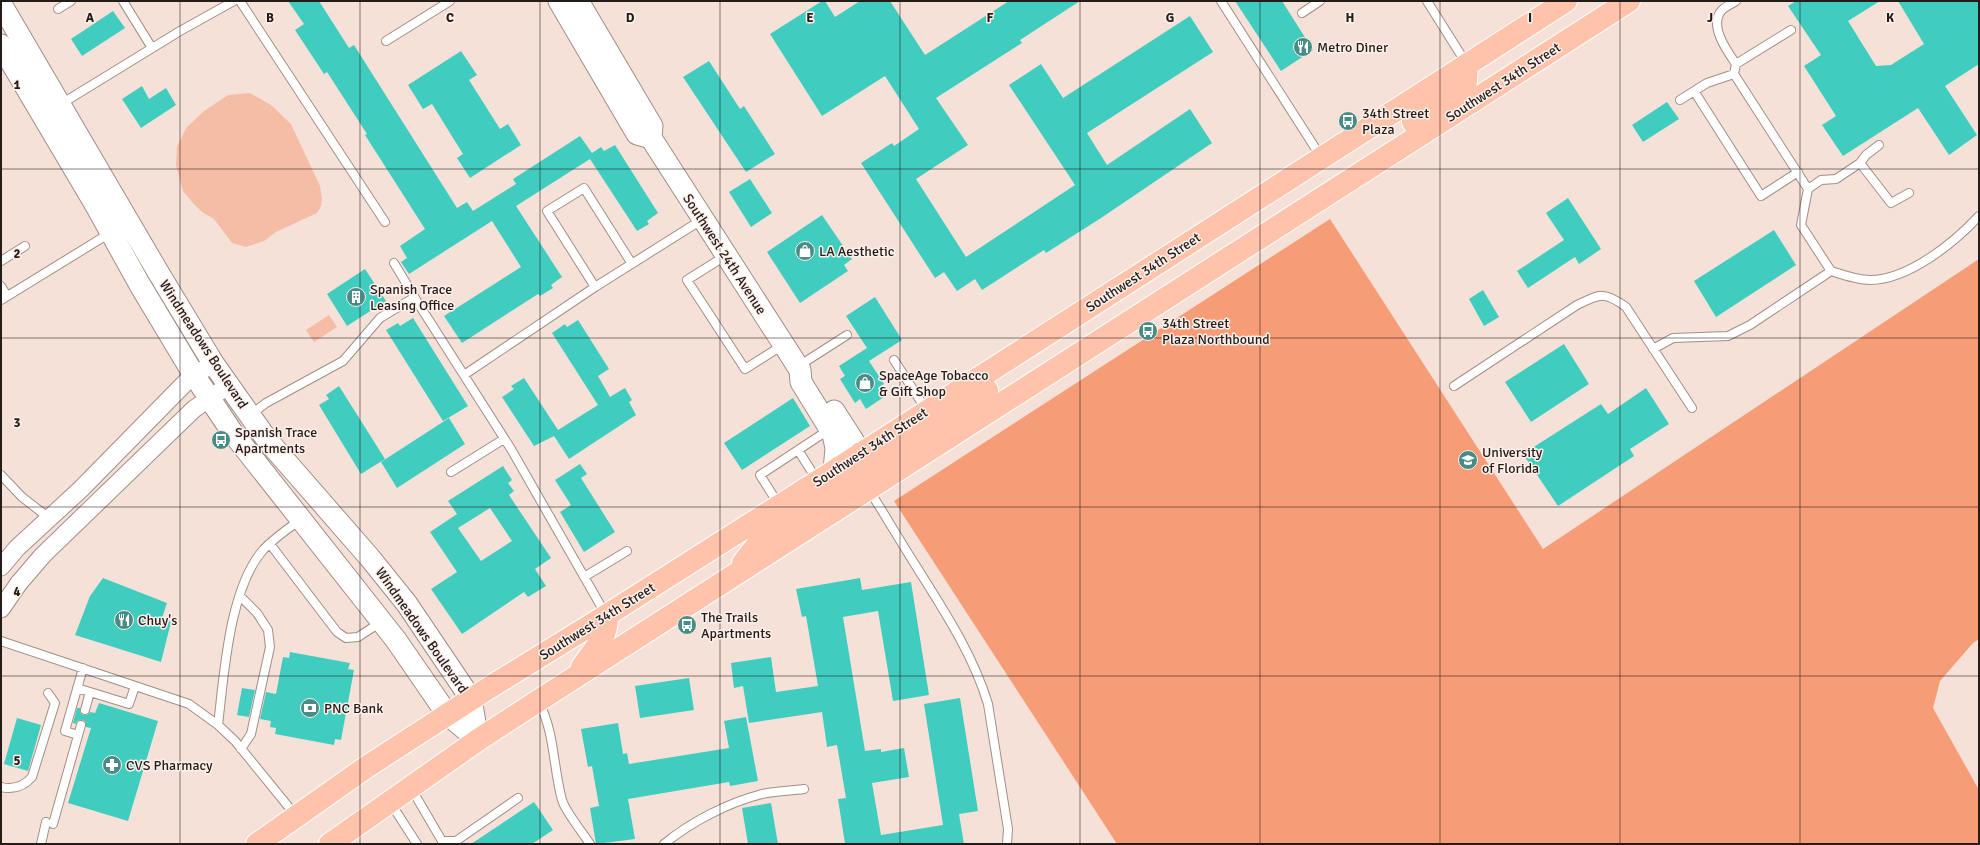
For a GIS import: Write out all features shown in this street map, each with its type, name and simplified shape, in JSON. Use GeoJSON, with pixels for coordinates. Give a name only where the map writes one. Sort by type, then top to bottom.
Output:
{"type":"FeatureCollection","features":[{"type":"Feature","properties":{"kind":"main road","name":"Southwest 34th Street"},"geometry":{"type":"LineString","coordinates":[[257,844],[296,816],[471,699],[607,615],[826,476],[1566,1]]}},
{"type":"Feature","properties":{"kind":"main road","name":"Southwest 34th Street"},"geometry":{"type":"LineString","coordinates":[[330,844],[478,740],[538,701],[1630,1]]}},
{"type":"Feature","properties":{"kind":"main road"},"geometry":{"type":"LineString","coordinates":[[1384,158],[1395,137],[1409,125],[1463,87],[1466,81],[1466,64]]}},
{"type":"Feature","properties":{"kind":"main road"},"geometry":{"type":"LineString","coordinates":[[869,489],[882,464],[896,451],[994,385],[1007,359]]}},
{"type":"Feature","properties":{"kind":"main road"},"geometry":{"type":"LineString","coordinates":[[734,575],[762,539],[849,480],[858,466],[861,453]]}},
{"type":"Feature","properties":{"kind":"main road"},"geometry":{"type":"LineString","coordinates":[[574,678],[603,639],[607,627],[607,615]]}},
{"type":"Feature","properties":{"kind":"street","name":"Southwest 24th Avenue"},"geometry":{"type":"LineString","coordinates":[[560,1],[638,134],[651,138]]}},
{"type":"Feature","properties":{"kind":"street","name":"Southwest 24th Avenue"},"geometry":{"type":"LineString","coordinates":[[578,1],[652,126],[651,138],[798,368],[801,382],[830,429],[835,440],[826,476]]}},
{"type":"Feature","properties":{"kind":"street","name":"Windmeadows Boulevard"},"geometry":{"type":"LineString","coordinates":[[1,4],[213,363],[268,441],[370,558],[407,604],[471,699],[478,740]]}},
{"type":"Feature","properties":{"kind":"street","name":"Windmeadows Boulevard"},"geometry":{"type":"LineString","coordinates":[[1,45],[194,375],[232,432],[382,621],[448,714],[478,740]]}},
{"type":"Feature","properties":{"kind":"street"},"geometry":{"type":"LineString","coordinates":[[42,116],[61,104]]}},
{"type":"Feature","properties":{"kind":"street"},"geometry":{"type":"LineString","coordinates":[[110,232],[129,221]]}},
{"type":"Feature","properties":{"kind":"street"},"geometry":{"type":"LineString","coordinates":[[1,567],[17,548],[81,489],[194,375],[213,363]]}},
{"type":"Feature","properties":{"kind":"street","name":"Southwest 24th Avenue"},"geometry":{"type":"LineString","coordinates":[[798,368],[811,375],[861,453]]}},
{"type":"Feature","properties":{"kind":"street"},"geometry":{"type":"LineString","coordinates":[[1,609],[43,555],[194,409],[229,385]]}},
{"type":"Feature","properties":{"kind":"street"},"geometry":{"type":"LineString","coordinates":[[301,519],[322,504]]}},
{"type":"Feature","properties":{"kind":"street"},"geometry":{"type":"LineString","coordinates":[[49,518],[67,533]]}},
{"type":"Feature","properties":{"kind":"lane"},"geometry":{"type":"LineString","coordinates":[[58,9],[71,1]]}},
{"type":"Feature","properties":{"kind":"lane"},"geometry":{"type":"LineString","coordinates":[[123,1],[152,48]]}},
{"type":"Feature","properties":{"kind":"lane"},"geometry":{"type":"LineString","coordinates":[[61,104],[152,48],[234,1]]}},
{"type":"Feature","properties":{"kind":"lane"},"geometry":{"type":"LineString","coordinates":[[240,1],[385,222]]}},
{"type":"Feature","properties":{"kind":"lane"},"geometry":{"type":"LineString","coordinates":[[386,41],[450,1]]}},
{"type":"Feature","properties":{"kind":"lane"},"geometry":{"type":"LineString","coordinates":[[1221,1],[1321,157]]}},
{"type":"Feature","properties":{"kind":"lane"},"geometry":{"type":"LineString","coordinates":[[1302,13],[1320,1]]}},
{"type":"Feature","properties":{"kind":"lane"},"geometry":{"type":"LineString","coordinates":[[1427,1],[1466,64]]}},
{"type":"Feature","properties":{"kind":"lane"},"geometry":{"type":"LineString","coordinates":[[1736,1],[1722,10],[1717,25],[1723,44],[1736,64],[1734,74],[1808,189],[1801,225],[1831,271],[1869,280],[1887,278],[1911,269],[1945,246],[1979,216]]}},
{"type":"Feature","properties":{"kind":"lane"},"geometry":{"type":"LineString","coordinates":[[1736,64],[1791,30]]}},
{"type":"Feature","properties":{"kind":"lane"},"geometry":{"type":"LineString","coordinates":[[1680,100],[1707,83],[1734,74]]}},
{"type":"Feature","properties":{"kind":"lane"},"geometry":{"type":"LineString","coordinates":[[1694,91],[1761,196],[1798,172]]}},
{"type":"Feature","properties":{"kind":"lane"},"geometry":{"type":"LineString","coordinates":[[1808,189],[1821,180],[1836,179],[1860,163],[1866,155],[1879,145]]}},
{"type":"Feature","properties":{"kind":"lane"},"geometry":{"type":"LineString","coordinates":[[1860,163],[1891,203],[1909,193]]}},
{"type":"Feature","properties":{"kind":"lane"},"geometry":{"type":"LineString","coordinates":[[595,287],[547,211],[575,193],[584,188],[632,264]]}},
{"type":"Feature","properties":{"kind":"lane"},"geometry":{"type":"LineString","coordinates":[[464,375],[595,287],[703,219]]}},
{"type":"Feature","properties":{"kind":"lane"},"geometry":{"type":"LineString","coordinates":[[1,286],[4,298],[110,232]]}},
{"type":"Feature","properties":{"kind":"lane"},"geometry":{"type":"LineString","coordinates":[[1,261],[25,246]]}},
{"type":"Feature","properties":{"kind":"lane"},"geometry":{"type":"LineString","coordinates":[[726,255],[687,280],[745,369],[783,344]]}},
{"type":"Feature","properties":{"kind":"lane"},"geometry":{"type":"LineString","coordinates":[[394,262],[504,438],[607,615]]}},
{"type":"Feature","properties":{"kind":"lane"},"geometry":{"type":"LineString","coordinates":[[1653,349],[1672,338],[1728,336],[1750,325],[1831,271]]}},
{"type":"Feature","properties":{"kind":"lane"},"geometry":{"type":"LineString","coordinates":[[1454,386],[1577,305],[1596,295],[1613,297],[1626,307],[1692,408]]}},
{"type":"Feature","properties":{"kind":"lane"},"geometry":{"type":"LineString","coordinates":[[249,415],[266,403],[343,361],[380,318],[410,300],[418,302]]}},
{"type":"Feature","properties":{"kind":"lane"},"geometry":{"type":"LineString","coordinates":[[798,368],[847,335]]}},
{"type":"Feature","properties":{"kind":"lane"},"geometry":{"type":"LineString","coordinates":[[894,360],[927,411]]}},
{"type":"Feature","properties":{"kind":"lane"},"geometry":{"type":"LineString","coordinates":[[780,505],[760,475],[830,429]]}},
{"type":"Feature","properties":{"kind":"lane"},"geometry":{"type":"LineString","coordinates":[[451,472],[504,438]]}},
{"type":"Feature","properties":{"kind":"lane"},"geometry":{"type":"LineString","coordinates":[[798,450],[826,476]]}},
{"type":"Feature","properties":{"kind":"lane"},"geometry":{"type":"LineString","coordinates":[[1,475],[22,497],[49,518]]}},
{"type":"Feature","properties":{"kind":"lane"},"geometry":{"type":"LineString","coordinates":[[869,489],[944,611],[972,663],[984,690],[988,704],[1008,829],[1007,844]]}},
{"type":"Feature","properties":{"kind":"lane"},"geometry":{"type":"LineString","coordinates":[[218,725],[227,653],[245,580],[262,551],[301,519]]}},
{"type":"Feature","properties":{"kind":"lane"},"geometry":{"type":"LineString","coordinates":[[270,544],[337,632],[346,638],[358,637],[382,621]]}},
{"type":"Feature","properties":{"kind":"lane"},"geometry":{"type":"LineString","coordinates":[[584,576],[627,551]]}},
{"type":"Feature","properties":{"kind":"lane"},"geometry":{"type":"LineString","coordinates":[[240,596],[257,613],[268,630],[270,647],[251,734],[241,749]]}},
{"type":"Feature","properties":{"kind":"lane"},"geometry":{"type":"LineString","coordinates":[[1,641],[189,704],[218,725],[241,749],[296,816]]}},
{"type":"Feature","properties":{"kind":"lane"},"geometry":{"type":"LineString","coordinates":[[78,735],[65,731],[83,668]]}},
{"type":"Feature","properties":{"kind":"lane"},"geometry":{"type":"LineString","coordinates":[[78,688],[129,704],[135,686]]}},
{"type":"Feature","properties":{"kind":"lane"},"geometry":{"type":"LineString","coordinates":[[85,710],[90,692]]}},
{"type":"Feature","properties":{"kind":"lane"},"geometry":{"type":"LineString","coordinates":[[1,787],[15,787],[28,781],[32,776],[55,703],[48,693]]}},
{"type":"Feature","properties":{"kind":"lane"},"geometry":{"type":"LineString","coordinates":[[538,701],[547,718],[552,734],[562,802],[590,844]]}},
{"type":"Feature","properties":{"kind":"lane"},"geometry":{"type":"LineString","coordinates":[[41,844],[81,725]]}},
{"type":"Feature","properties":{"kind":"lane"},"geometry":{"type":"LineString","coordinates":[[411,787],[442,841],[456,841],[518,798]]}},
{"type":"Feature","properties":{"kind":"lane"},"geometry":{"type":"LineString","coordinates":[[664,844],[674,836],[730,805],[762,794],[804,789]]}},
{"type":"Feature","properties":{"kind":"lane"},"geometry":{"type":"LineString","coordinates":[[390,802],[417,844]]}},
{"type":"Feature","properties":{"kind":"shaded area"},"geometry":{"type":"Polygon","coordinates":[[[250,93],[271,105],[291,124],[320,186],[322,198],[321,206],[317,213],[276,232],[264,241],[246,247],[232,243],[214,219],[202,212],[192,202],[183,191],[176,165],[177,147],[186,128],[204,111],[228,95],[250,93]]]}},
{"type":"Feature","properties":{"kind":"shaded area","name":"University of Florida"},"geometry":{"type":"Polygon","coordinates":[[[1330,219],[1543,549],[1979,259],[1979,639],[1973,643],[1940,681],[1933,708],[1979,790],[1979,844],[1117,844],[894,501],[1330,219]]]}},
{"type":"Feature","properties":{"kind":"shaded area"},"geometry":{"type":"Polygon","coordinates":[[[329,315],[337,327],[314,342],[306,330],[329,315]]]}},
{"type":"Feature","properties":{"kind":"building"},"geometry":{"type":"Polygon","coordinates":[[[288,1],[319,1],[349,48],[354,45],[457,208],[467,202],[473,211],[516,184],[513,179],[580,136],[592,153],[601,147],[604,151],[615,145],[658,213],[647,221],[649,224],[637,231],[590,159],[516,206],[562,277],[551,285],[553,288],[540,296],[538,294],[462,343],[444,316],[521,267],[492,221],[409,274],[401,262],[407,258],[400,246],[425,229],[327,72],[324,74],[295,30],[304,24],[288,1]]]}},
{"type":"Feature","properties":{"kind":"building"},"geometry":{"type":"Polygon","coordinates":[[[822,1],[825,1],[835,17],[860,1],[890,1],[925,55],[1009,1],[1080,1],[1020,40],[1022,43],[936,98],[968,145],[916,179],[966,257],[1075,185],[1009,85],[1041,64],[1063,98],[1190,16],[1213,52],[1087,133],[1107,165],[1190,109],[1212,143],[1101,218],[1046,253],[1044,250],[982,290],[975,279],[957,291],[944,272],[935,278],[861,163],[892,143],[894,146],[919,129],[885,76],[822,116],[770,34],[822,1]]]}},
{"type":"Feature","properties":{"kind":"building"},"geometry":{"type":"Polygon","coordinates":[[[1235,1],[1282,1],[1313,50],[1281,71],[1235,1]]]}},
{"type":"Feature","properties":{"kind":"building"},"geometry":{"type":"Polygon","coordinates":[[[1796,1],[1880,1],[1848,21],[1876,66],[1891,65],[1924,44],[1898,1],[1979,1],[1979,64],[1945,86],[1977,135],[1949,155],[1918,108],[1843,156],[1822,125],[1836,116],[1804,66],[1821,55],[1788,6],[1796,1]]]}},
{"type":"Feature","properties":{"kind":"building"},"geometry":{"type":"Polygon","coordinates":[[[113,11],[125,28],[82,56],[71,39],[113,11]]]}},
{"type":"Feature","properties":{"kind":"building"},"geometry":{"type":"Polygon","coordinates":[[[461,51],[477,75],[469,80],[500,129],[508,124],[521,145],[470,178],[457,158],[463,154],[432,104],[423,109],[408,85],[461,51]]]}},
{"type":"Feature","properties":{"kind":"building"},"geometry":{"type":"Polygon","coordinates":[[[709,61],[740,109],[744,106],[775,154],[746,172],[683,77],[709,61]]]}},
{"type":"Feature","properties":{"kind":"building"},"geometry":{"type":"Polygon","coordinates":[[[142,86],[149,99],[166,88],[176,105],[141,128],[122,99],[142,86]]]}},
{"type":"Feature","properties":{"kind":"building"},"geometry":{"type":"Polygon","coordinates":[[[1667,102],[1679,119],[1643,142],[1632,125],[1667,102]]]}},
{"type":"Feature","properties":{"kind":"building"},"geometry":{"type":"Polygon","coordinates":[[[750,179],[772,213],[751,227],[729,192],[750,179]]]}},
{"type":"Feature","properties":{"kind":"building"},"geometry":{"type":"Polygon","coordinates":[[[1568,198],[1601,249],[1579,264],[1575,257],[1528,288],[1517,271],[1564,240],[1546,213],[1568,198]]]}},
{"type":"Feature","properties":{"kind":"building"},"geometry":{"type":"Polygon","coordinates":[[[822,215],[852,259],[844,265],[848,271],[800,303],[767,252],[822,215]]]}},
{"type":"Feature","properties":{"kind":"building"},"geometry":{"type":"Polygon","coordinates":[[[1774,230],[1796,265],[1716,317],[1694,281],[1774,230]]]}},
{"type":"Feature","properties":{"kind":"building","name":"Spanish Trace Leasing Office"},"geometry":{"type":"Polygon","coordinates":[[[365,269],[386,301],[347,326],[327,294],[365,269]]]}},
{"type":"Feature","properties":{"kind":"building"},"geometry":{"type":"Polygon","coordinates":[[[1483,290],[1499,317],[1484,326],[1469,299],[1483,290]]]}},
{"type":"Feature","properties":{"kind":"building"},"geometry":{"type":"Polygon","coordinates":[[[875,297],[902,340],[869,361],[884,384],[878,388],[884,397],[866,409],[860,399],[855,403],[840,379],[845,376],[839,366],[867,348],[846,316],[875,297]]]}},
{"type":"Feature","properties":{"kind":"building"},"geometry":{"type":"Polygon","coordinates":[[[413,318],[468,406],[443,421],[386,330],[398,323],[400,326],[413,318]]]}},
{"type":"Feature","properties":{"kind":"building"},"geometry":{"type":"Polygon","coordinates":[[[578,320],[609,369],[598,376],[610,397],[625,388],[632,400],[629,402],[636,415],[569,459],[554,436],[534,446],[502,397],[514,389],[511,386],[524,378],[558,430],[598,405],[552,333],[565,324],[567,327],[578,320]]]}},
{"type":"Feature","properties":{"kind":"building"},"geometry":{"type":"Polygon","coordinates":[[[1564,344],[1589,384],[1531,422],[1505,382],[1564,344]]]}},
{"type":"Feature","properties":{"kind":"building"},"geometry":{"type":"Polygon","coordinates":[[[339,386],[385,459],[361,474],[319,405],[329,399],[326,395],[339,386]]]}},
{"type":"Feature","properties":{"kind":"building"},"geometry":{"type":"Polygon","coordinates":[[[1646,388],[1669,424],[1630,449],[1634,456],[1558,506],[1523,454],[1601,404],[1608,414],[1646,388]]]}},
{"type":"Feature","properties":{"kind":"building"},"geometry":{"type":"Polygon","coordinates":[[[793,398],[810,426],[742,470],[724,443],[793,398]]]}},
{"type":"Feature","properties":{"kind":"building"},"geometry":{"type":"Polygon","coordinates":[[[449,418],[465,444],[397,488],[381,462],[449,418]]]}},
{"type":"Feature","properties":{"kind":"building"},"geometry":{"type":"Polygon","coordinates":[[[580,464],[587,474],[581,478],[615,532],[584,552],[560,512],[571,505],[555,480],[580,464]]]}},
{"type":"Feature","properties":{"kind":"building"},"geometry":{"type":"Polygon","coordinates":[[[503,466],[512,480],[508,483],[514,491],[509,495],[551,558],[535,569],[546,586],[528,597],[524,592],[462,634],[431,589],[457,572],[430,532],[457,514],[448,501],[503,466]],[[490,508],[458,528],[481,561],[512,541],[490,508]]]}},
{"type":"Feature","properties":{"kind":"building","name":"Chuy's"},"geometry":{"type":"Polygon","coordinates":[[[103,578],[167,603],[162,618],[171,622],[161,662],[75,635],[90,596],[103,578]]]}},
{"type":"Feature","properties":{"kind":"building"},"geometry":{"type":"Polygon","coordinates":[[[860,578],[862,590],[911,582],[929,695],[893,701],[878,611],[843,617],[865,751],[881,749],[881,752],[904,748],[909,777],[872,783],[881,835],[943,825],[924,704],[960,698],[978,811],[959,814],[964,844],[845,844],[838,799],[846,798],[837,745],[827,747],[822,712],[749,723],[743,686],[734,688],[731,663],[771,657],[776,692],[818,686],[806,616],[802,617],[796,589],[860,578]]]}},
{"type":"Feature","properties":{"kind":"building","name":"PNC Bank"},"geometry":{"type":"Polygon","coordinates":[[[290,652],[350,663],[348,669],[354,670],[341,740],[335,739],[334,745],[275,734],[276,728],[270,727],[271,721],[260,719],[266,692],[276,694],[283,657],[289,658],[290,652]]]}},
{"type":"Feature","properties":{"kind":"building"},"geometry":{"type":"Polygon","coordinates":[[[689,678],[694,710],[640,718],[635,686],[689,678]]]}},
{"type":"Feature","properties":{"kind":"building"},"geometry":{"type":"Polygon","coordinates":[[[242,688],[255,690],[249,717],[237,715],[242,688]]]}},
{"type":"Feature","properties":{"kind":"building","name":"CVS Pharmacy"},"geometry":{"type":"Polygon","coordinates":[[[99,703],[158,721],[128,821],[68,803],[91,728],[86,727],[85,721],[82,720],[77,721],[76,724],[73,723],[77,708],[80,708],[80,712],[83,715],[87,715],[90,712],[95,713],[99,703]]]}},
{"type":"Feature","properties":{"kind":"building"},"geometry":{"type":"Polygon","coordinates":[[[746,717],[758,781],[730,786],[729,782],[628,799],[635,839],[596,844],[590,808],[599,806],[592,766],[588,767],[581,729],[618,723],[623,754],[627,753],[629,764],[729,748],[724,721],[746,717]]]}},
{"type":"Feature","properties":{"kind":"building"},"geometry":{"type":"Polygon","coordinates":[[[17,718],[41,725],[28,771],[4,764],[17,718]]]}},
{"type":"Feature","properties":{"kind":"building"},"geometry":{"type":"Polygon","coordinates":[[[534,802],[553,830],[532,844],[471,844],[534,802]]]}},
{"type":"Feature","properties":{"kind":"building"},"geometry":{"type":"Polygon","coordinates":[[[771,803],[778,844],[748,844],[742,808],[771,803]]]}},
{"type":"Feature","properties":{"kind":"place","name":"Metro Diner"},"geometry":{"type":"Point","coordinates":[1303,47]}},
{"type":"Feature","properties":{"kind":"place","name":"34th Street Plaza"},"geometry":{"type":"Point","coordinates":[1348,121]}},
{"type":"Feature","properties":{"kind":"place","name":"LA Aesthetic"},"geometry":{"type":"Point","coordinates":[805,251]}},
{"type":"Feature","properties":{"kind":"place","name":"Spanish Trace Leasing Office"},"geometry":{"type":"Point","coordinates":[356,297]}},
{"type":"Feature","properties":{"kind":"place","name":"34th Street Plaza Northbound"},"geometry":{"type":"Point","coordinates":[1148,331]}},
{"type":"Feature","properties":{"kind":"place","name":"SpaceAge Tobacco & Gift Shop"},"geometry":{"type":"Point","coordinates":[865,383]}},
{"type":"Feature","properties":{"kind":"place","name":"Spanish Trace Apartments"},"geometry":{"type":"Point","coordinates":[221,440]}},
{"type":"Feature","properties":{"kind":"place","name":"University of Florida"},"geometry":{"type":"Point","coordinates":[1468,460]}},
{"type":"Feature","properties":{"kind":"place","name":"Chuy's"},"geometry":{"type":"Point","coordinates":[124,620]}},
{"type":"Feature","properties":{"kind":"place","name":"The Trails Apartments"},"geometry":{"type":"Point","coordinates":[687,625]}},
{"type":"Feature","properties":{"kind":"place","name":"PNC Bank"},"geometry":{"type":"Point","coordinates":[310,708]}},
{"type":"Feature","properties":{"kind":"place","name":"CVS Pharmacy"},"geometry":{"type":"Point","coordinates":[112,765]}}]}
